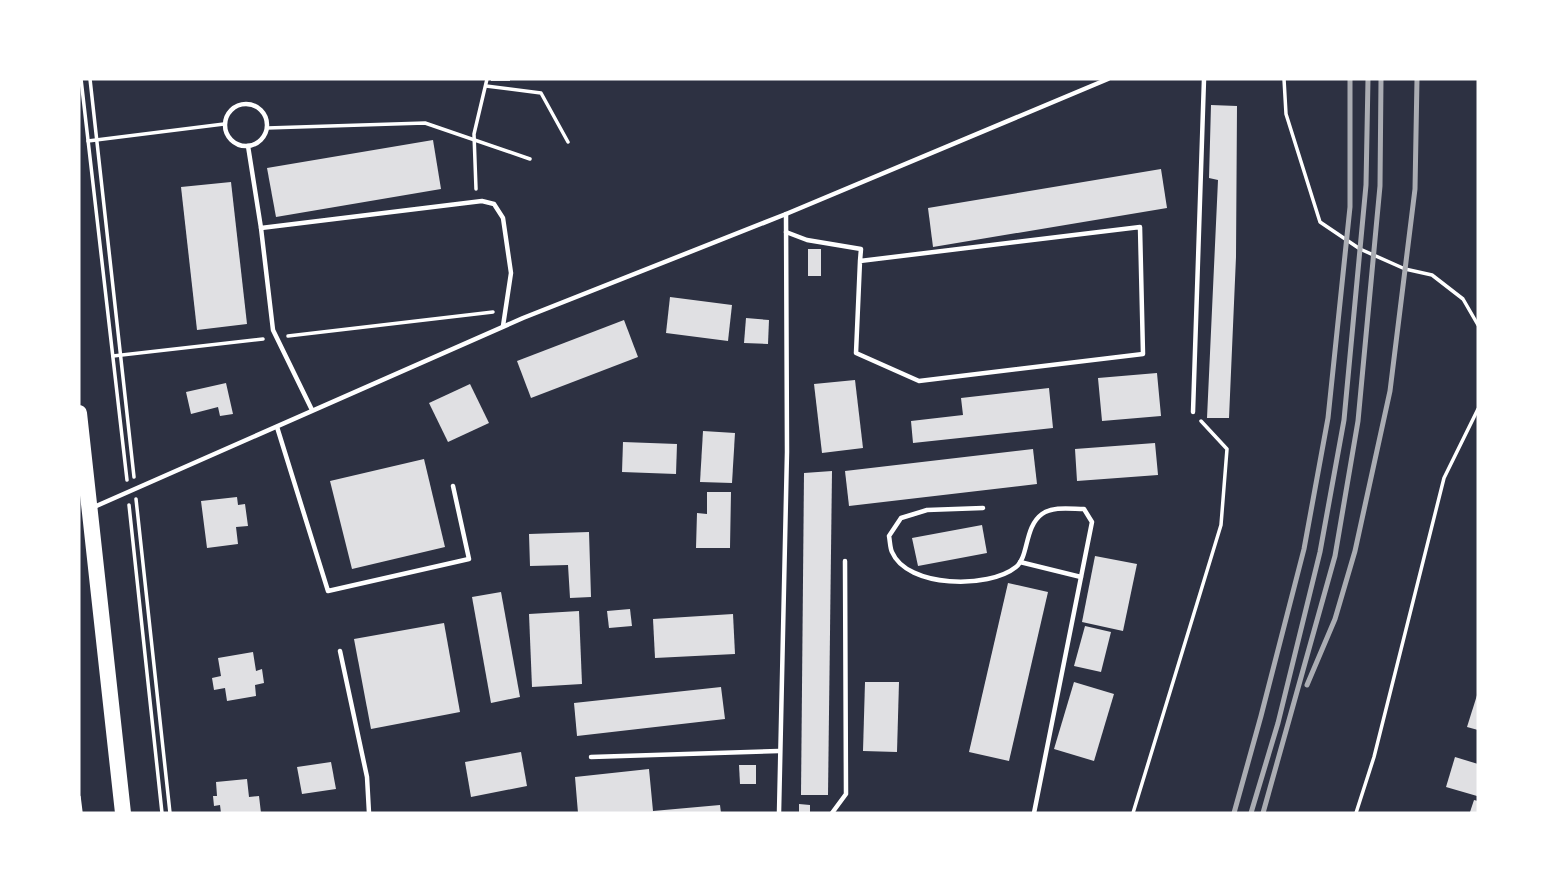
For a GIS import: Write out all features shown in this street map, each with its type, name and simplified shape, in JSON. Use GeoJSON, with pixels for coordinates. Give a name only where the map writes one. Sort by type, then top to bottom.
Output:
{"type":"FeatureCollection","features":[{"type":"Feature","properties":{"kind":"main road"},"geometry":{"type":"LineString","coordinates":[[79,413],[122,813]]}},
{"type":"Feature","properties":{"kind":"lane"},"geometry":{"type":"LineString","coordinates":[[88,509],[503,326],[786,214],[1108,79]]}},
{"type":"Feature","properties":{"kind":"lane"},"geometry":{"type":"LineString","coordinates":[[1193,412],[1204,79]]}},
{"type":"Feature","properties":{"kind":"lane"},"geometry":{"type":"LineString","coordinates":[[249,103],[265,115],[267,128],[261,140],[248,146],[234,143],[224,124],[225,117],[234,106],[249,103]]}},
{"type":"Feature","properties":{"kind":"lane"},"geometry":{"type":"LineString","coordinates":[[248,146],[273,330],[312,411]]}},
{"type":"Feature","properties":{"kind":"lane"},"geometry":{"type":"LineString","coordinates":[[261,228],[476,202],[494,204],[503,218],[511,273],[503,326]]}},
{"type":"Feature","properties":{"kind":"lane"},"geometry":{"type":"LineString","coordinates":[[779,813],[787,452],[786,214]]}},
{"type":"Feature","properties":{"kind":"lane"},"geometry":{"type":"LineString","coordinates":[[786,233],[807,240],[861,249],[860,261],[856,353],[919,381],[1143,354],[1140,227],[860,261]]}},
{"type":"Feature","properties":{"kind":"lane"},"geometry":{"type":"LineString","coordinates":[[277,426],[328,591],[469,559],[453,486]]}},
{"type":"Feature","properties":{"kind":"lane"},"geometry":{"type":"LineString","coordinates":[[983,508],[927,510],[901,518],[889,536],[892,553],[908,571],[926,579],[957,581],[992,578],[1016,567],[1020,562],[1027,534],[1041,514],[1059,508],[1084,509],[1092,522],[1034,813]]}},
{"type":"Feature","properties":{"kind":"lane"},"geometry":{"type":"LineString","coordinates":[[832,813],[846,794],[845,561]]}},
{"type":"Feature","properties":{"kind":"lane"},"geometry":{"type":"LineString","coordinates":[[1020,562],[1081,577]]}},
{"type":"Feature","properties":{"kind":"lane"},"geometry":{"type":"LineString","coordinates":[[340,651],[367,776],[369,813]]}},
{"type":"Feature","properties":{"kind":"lane"},"geometry":{"type":"LineString","coordinates":[[590,757],[779,751]]}},
{"type":"Feature","properties":{"kind":"path"},"geometry":{"type":"LineString","coordinates":[[81,79],[162,813]]}},
{"type":"Feature","properties":{"kind":"path"},"geometry":{"type":"LineString","coordinates":[[90,79],[170,813]]}},
{"type":"Feature","properties":{"kind":"path"},"geometry":{"type":"LineString","coordinates":[[476,202],[474,140],[487,79]]}},
{"type":"Feature","properties":{"kind":"path"},"geometry":{"type":"LineString","coordinates":[[1284,79],[1286,114],[1320,222],[1360,249],[1405,269],[1432,275],[1463,299],[1478,326]]}},
{"type":"Feature","properties":{"kind":"path"},"geometry":{"type":"LineString","coordinates":[[486,86],[541,93],[568,142]]}},
{"type":"Feature","properties":{"kind":"path"},"geometry":{"type":"LineString","coordinates":[[267,128],[425,123],[530,159]]}},
{"type":"Feature","properties":{"kind":"path"},"geometry":{"type":"LineString","coordinates":[[88,141],[224,124]]}},
{"type":"Feature","properties":{"kind":"path"},"geometry":{"type":"LineString","coordinates":[[113,356],[505,311]]}},
{"type":"Feature","properties":{"kind":"path"},"geometry":{"type":"LineString","coordinates":[[1356,813],[1377,744],[1444,478],[1478,409]]}},
{"type":"Feature","properties":{"kind":"path"},"geometry":{"type":"LineString","coordinates":[[1133,813],[1221,525],[1227,449],[1193,412]]}},
{"type":"Feature","properties":{"kind":"path"},"geometry":{"type":"LineString","coordinates":[[79,797],[81,813]]}},
{"type":"Feature","properties":{"kind":"building"},"geometry":{"type":"Polygon","coordinates":[[[510,79],[510,81],[491,81],[510,79]]]}},
{"type":"Feature","properties":{"kind":"building"},"geometry":{"type":"Polygon","coordinates":[[[1211,105],[1237,106],[1236,257],[1229,418],[1207,418],[1218,180],[1209,178],[1211,105]]]}},
{"type":"Feature","properties":{"kind":"building"},"geometry":{"type":"Polygon","coordinates":[[[433,140],[441,189],[276,217],[267,168],[433,140]]]}},
{"type":"Feature","properties":{"kind":"building"},"geometry":{"type":"Polygon","coordinates":[[[1161,169],[1167,208],[933,247],[928,208],[1161,169]]]}},
{"type":"Feature","properties":{"kind":"building"},"geometry":{"type":"Polygon","coordinates":[[[231,182],[247,324],[197,330],[181,187],[231,182]]]}},
{"type":"Feature","properties":{"kind":"building"},"geometry":{"type":"Polygon","coordinates":[[[808,249],[821,249],[821,276],[808,276],[808,249]]]}},
{"type":"Feature","properties":{"kind":"building"},"geometry":{"type":"Polygon","coordinates":[[[670,297],[732,305],[728,341],[666,333],[670,297]]]}},
{"type":"Feature","properties":{"kind":"building"},"geometry":{"type":"Polygon","coordinates":[[[746,318],[769,320],[768,344],[744,343],[746,318]]]}},
{"type":"Feature","properties":{"kind":"building"},"geometry":{"type":"Polygon","coordinates":[[[624,320],[638,357],[531,398],[517,361],[624,320]]]}},
{"type":"Feature","properties":{"kind":"building"},"geometry":{"type":"Polygon","coordinates":[[[1157,373],[1161,416],[1102,421],[1098,378],[1157,373]]]}},
{"type":"Feature","properties":{"kind":"building"},"geometry":{"type":"Polygon","coordinates":[[[855,380],[863,448],[822,453],[814,384],[855,380]]]}},
{"type":"Feature","properties":{"kind":"building"},"geometry":{"type":"Polygon","coordinates":[[[226,383],[233,414],[220,416],[218,407],[191,414],[186,392],[226,383]]]}},
{"type":"Feature","properties":{"kind":"building"},"geometry":{"type":"Polygon","coordinates":[[[470,384],[489,423],[448,442],[429,403],[470,384]]]}},
{"type":"Feature","properties":{"kind":"building"},"geometry":{"type":"Polygon","coordinates":[[[1049,388],[1053,428],[913,443],[911,421],[963,415],[961,398],[1049,388]]]}},
{"type":"Feature","properties":{"kind":"building"},"geometry":{"type":"Polygon","coordinates":[[[703,431],[735,433],[732,483],[700,482],[703,431]]]}},
{"type":"Feature","properties":{"kind":"building"},"geometry":{"type":"Polygon","coordinates":[[[623,442],[677,444],[676,474],[622,472],[623,442]]]}},
{"type":"Feature","properties":{"kind":"building"},"geometry":{"type":"Polygon","coordinates":[[[1155,443],[1158,475],[1077,481],[1075,449],[1155,443]]]}},
{"type":"Feature","properties":{"kind":"building"},"geometry":{"type":"Polygon","coordinates":[[[1033,449],[1037,484],[849,506],[845,471],[1033,449]]]}},
{"type":"Feature","properties":{"kind":"building"},"geometry":{"type":"Polygon","coordinates":[[[424,459],[445,547],[352,569],[330,481],[424,459]]]}},
{"type":"Feature","properties":{"kind":"building"},"geometry":{"type":"Polygon","coordinates":[[[832,471],[828,795],[801,795],[804,473],[832,471]]]}},
{"type":"Feature","properties":{"kind":"building"},"geometry":{"type":"Polygon","coordinates":[[[707,492],[731,492],[730,548],[696,548],[697,513],[707,514],[707,492]]]}},
{"type":"Feature","properties":{"kind":"building"},"geometry":{"type":"Polygon","coordinates":[[[237,497],[238,505],[245,504],[248,526],[236,527],[238,544],[207,548],[201,501],[237,497]]]}},
{"type":"Feature","properties":{"kind":"building"},"geometry":{"type":"Polygon","coordinates":[[[982,525],[987,553],[918,566],[912,538],[982,525]]]}},
{"type":"Feature","properties":{"kind":"building"},"geometry":{"type":"Polygon","coordinates":[[[589,532],[591,597],[570,598],[568,565],[530,566],[529,534],[589,532]]]}},
{"type":"Feature","properties":{"kind":"building"},"geometry":{"type":"Polygon","coordinates":[[[1095,556],[1137,564],[1123,631],[1082,622],[1095,556]]]}},
{"type":"Feature","properties":{"kind":"building"},"geometry":{"type":"Polygon","coordinates":[[[1008,583],[1048,592],[1009,761],[969,752],[1008,583]]]}},
{"type":"Feature","properties":{"kind":"building"},"geometry":{"type":"Polygon","coordinates":[[[501,592],[520,697],[491,703],[472,597],[501,592]]]}},
{"type":"Feature","properties":{"kind":"building"},"geometry":{"type":"Polygon","coordinates":[[[630,609],[632,626],[609,628],[607,611],[630,609]]]}},
{"type":"Feature","properties":{"kind":"building"},"geometry":{"type":"Polygon","coordinates":[[[579,611],[582,684],[532,687],[529,614],[579,611]]]}},
{"type":"Feature","properties":{"kind":"building"},"geometry":{"type":"Polygon","coordinates":[[[733,614],[735,654],[655,658],[653,619],[733,614]]]}},
{"type":"Feature","properties":{"kind":"building"},"geometry":{"type":"Polygon","coordinates":[[[444,623],[460,712],[371,729],[354,639],[444,623]]]}},
{"type":"Feature","properties":{"kind":"building"},"geometry":{"type":"Polygon","coordinates":[[[1085,626],[1111,632],[1101,672],[1074,666],[1085,626]]]}},
{"type":"Feature","properties":{"kind":"building"},"geometry":{"type":"Polygon","coordinates":[[[253,652],[256,671],[262,669],[264,683],[255,685],[256,696],[227,701],[225,688],[214,690],[212,678],[221,676],[218,658],[253,652]]]}},
{"type":"Feature","properties":{"kind":"building"},"geometry":{"type":"Polygon","coordinates":[[[865,682],[899,682],[897,752],[863,751],[865,682]]]}},
{"type":"Feature","properties":{"kind":"building"},"geometry":{"type":"Polygon","coordinates":[[[1074,682],[1114,694],[1094,761],[1054,749],[1074,682]]]}},
{"type":"Feature","properties":{"kind":"building"},"geometry":{"type":"Polygon","coordinates":[[[721,687],[725,719],[577,736],[574,703],[721,687]]]}},
{"type":"Feature","properties":{"kind":"building"},"geometry":{"type":"Polygon","coordinates":[[[1478,692],[1478,730],[1467,727],[1478,692]]]}},
{"type":"Feature","properties":{"kind":"building"},"geometry":{"type":"Polygon","coordinates":[[[521,752],[527,786],[471,797],[465,762],[521,752]]]}},
{"type":"Feature","properties":{"kind":"building"},"geometry":{"type":"Polygon","coordinates":[[[1455,757],[1478,764],[1477,796],[1446,787],[1455,757]]]}},
{"type":"Feature","properties":{"kind":"building"},"geometry":{"type":"Polygon","coordinates":[[[331,762],[336,789],[302,794],[297,767],[331,762]]]}},
{"type":"Feature","properties":{"kind":"building"},"geometry":{"type":"Polygon","coordinates":[[[739,765],[756,765],[756,784],[740,784],[739,765]]]}},
{"type":"Feature","properties":{"kind":"building"},"geometry":{"type":"Polygon","coordinates":[[[649,769],[653,811],[720,805],[721,813],[578,813],[575,777],[649,769]]]}},
{"type":"Feature","properties":{"kind":"building"},"geometry":{"type":"Polygon","coordinates":[[[247,779],[249,797],[259,796],[261,813],[221,813],[220,805],[214,806],[213,796],[217,796],[216,782],[247,779]]]}},
{"type":"Feature","properties":{"kind":"building"},"geometry":{"type":"Polygon","coordinates":[[[1474,800],[1478,801],[1478,813],[1470,812],[1474,800]]]}},
{"type":"Feature","properties":{"kind":"building"},"geometry":{"type":"Polygon","coordinates":[[[799,804],[810,805],[810,813],[799,813],[799,804]]]}},
{"type":"Feature","properties":{"kind":"railway"},"geometry":{"type":"LineString","coordinates":[[1234,813],[1304,549],[1328,418],[1350,207],[1350,79]]}},
{"type":"Feature","properties":{"kind":"railway"},"geometry":{"type":"LineString","coordinates":[[1251,813],[1278,723],[1320,552],[1344,420],[1366,185],[1368,79]]}},
{"type":"Feature","properties":{"kind":"railway"},"geometry":{"type":"LineString","coordinates":[[1263,813],[1335,556],[1358,421],[1380,186],[1381,79]]}},
{"type":"Feature","properties":{"kind":"railway"},"geometry":{"type":"LineString","coordinates":[[1307,685],[1335,619],[1355,551],[1390,391],[1415,189],[1417,79]]}}]}
